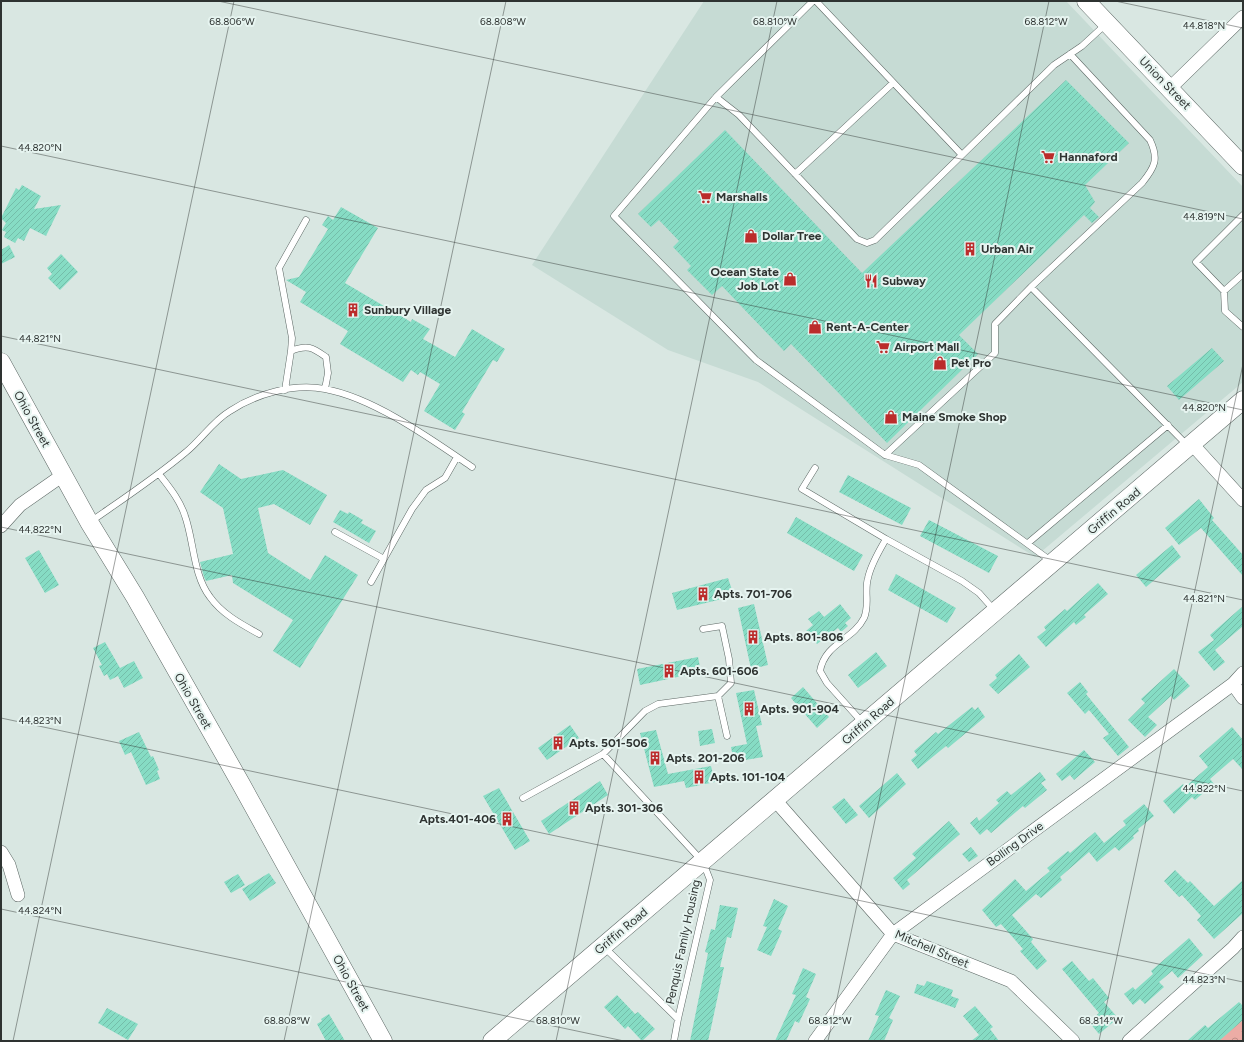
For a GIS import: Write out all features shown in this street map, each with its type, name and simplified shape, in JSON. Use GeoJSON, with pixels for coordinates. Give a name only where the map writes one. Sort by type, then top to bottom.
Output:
{"type":"FeatureCollection","features":[{"type":"Feature","properties":{"kind":"main road","name":"Union Street"},"geometry":{"type":"LineString","coordinates":[[1086,1],[1243,166]]}},
{"type":"Feature","properties":{"kind":"main road","name":"Ohio Street"},"geometry":{"type":"LineString","coordinates":[[1,362],[88,522],[135,597],[241,784],[383,1041]]}},
{"type":"Feature","properties":{"kind":"main road","name":"Griffin Road"},"geometry":{"type":"LineString","coordinates":[[492,1041],[704,862],[1243,400]]}},
{"type":"Feature","properties":{"kind":"street"},"geometry":{"type":"LineString","coordinates":[[1170,88],[1243,17]]}},
{"type":"Feature","properties":{"kind":"street"},"geometry":{"type":"LineString","coordinates":[[1191,446],[1243,500]]}},
{"type":"Feature","properties":{"kind":"street"},"geometry":{"type":"LineString","coordinates":[[1,526],[20,505],[63,475]]}},
{"type":"Feature","properties":{"kind":"street","name":"Bolling Drive"},"geometry":{"type":"LineString","coordinates":[[814,1041],[893,934],[1233,684],[1243,673]]}},
{"type":"Feature","properties":{"kind":"street"},"geometry":{"type":"LineString","coordinates":[[1233,684],[1243,698]]}},
{"type":"Feature","properties":{"kind":"street","name":"Mitchell Street"},"geometry":{"type":"LineString","coordinates":[[775,800],[893,934],[1011,981],[1073,1041]]}},
{"type":"Feature","properties":{"kind":"street"},"geometry":{"type":"LineString","coordinates":[[1,852],[9,865],[18,895]]}},
{"type":"Feature","properties":{"kind":"street"},"geometry":{"type":"LineString","coordinates":[[1129,1041],[1233,948],[1243,937]]}},
{"type":"Feature","properties":{"kind":"lane"},"geometry":{"type":"LineString","coordinates":[[962,155],[814,1],[716,97],[614,216],[756,360],[885,455],[919,465],[1028,543],[1053,563]]}},
{"type":"Feature","properties":{"kind":"lane"},"geometry":{"type":"LineString","coordinates":[[716,97],[739,115],[857,240],[868,243],[875,240],[1054,64],[1082,46],[1107,23]]}},
{"type":"Feature","properties":{"kind":"lane"},"geometry":{"type":"LineString","coordinates":[[885,455],[995,353],[995,324],[1031,287],[1142,183],[1154,169],[1155,156],[1150,140],[1070,54]]}},
{"type":"Feature","properties":{"kind":"lane"},"geometry":{"type":"LineString","coordinates":[[795,174],[893,83]]}},
{"type":"Feature","properties":{"kind":"lane"},"geometry":{"type":"LineString","coordinates":[[285,390],[292,338],[279,268],[306,220]]}},
{"type":"Feature","properties":{"kind":"lane"},"geometry":{"type":"LineString","coordinates":[[1242,220],[1196,262],[1224,291],[1225,311],[1243,327]]}},
{"type":"Feature","properties":{"kind":"lane"},"geometry":{"type":"LineString","coordinates":[[1224,291],[1243,274]]}},
{"type":"Feature","properties":{"kind":"lane"},"geometry":{"type":"LineString","coordinates":[[1031,287],[1168,425],[1191,446]]}},
{"type":"Feature","properties":{"kind":"lane"},"geometry":{"type":"LineString","coordinates":[[291,351],[300,347],[312,348],[326,358],[328,372],[324,389]]}},
{"type":"Feature","properties":{"kind":"lane"},"geometry":{"type":"LineString","coordinates":[[88,522],[159,474],[188,451],[228,412],[250,399],[285,390],[324,389],[369,404],[409,426],[472,467]]}},
{"type":"Feature","properties":{"kind":"lane"},"geometry":{"type":"LineString","coordinates":[[1028,543],[1168,425]]}},
{"type":"Feature","properties":{"kind":"lane"},"geometry":{"type":"LineString","coordinates":[[371,582],[412,509],[426,490],[445,478],[457,457]]}},
{"type":"Feature","properties":{"kind":"lane"},"geometry":{"type":"LineString","coordinates":[[815,468],[802,489],[886,539],[962,581],[979,593],[996,611]]}},
{"type":"Feature","properties":{"kind":"lane"},"geometry":{"type":"LineString","coordinates":[[159,474],[177,497],[185,515],[200,579],[209,597],[222,610],[259,634]]}},
{"type":"Feature","properties":{"kind":"lane"},"geometry":{"type":"LineString","coordinates":[[335,532],[384,559]]}},
{"type":"Feature","properties":{"kind":"lane"},"geometry":{"type":"LineString","coordinates":[[864,725],[827,683],[820,671],[822,661],[828,652],[858,627],[863,619],[867,608],[867,579],[886,539]]}},
{"type":"Feature","properties":{"kind":"lane"},"geometry":{"type":"LineString","coordinates":[[523,798],[603,754],[645,711],[658,704],[718,696],[731,683],[730,658],[722,626],[703,629]]}},
{"type":"Feature","properties":{"kind":"lane"},"geometry":{"type":"LineString","coordinates":[[718,696],[727,736]]}},
{"type":"Feature","properties":{"kind":"lane"},"geometry":{"type":"LineString","coordinates":[[603,754],[704,862]]}},
{"type":"Feature","properties":{"kind":"lane","name":"Penquis Family Housing"},"geometry":{"type":"LineString","coordinates":[[678,1019],[710,880],[704,862]]}},
{"type":"Feature","properties":{"kind":"lane","name":"Penquis Family Housing"},"geometry":{"type":"LineString","coordinates":[[603,946],[678,1019]]}},
{"type":"Feature","properties":{"kind":"lane"},"geometry":{"type":"LineString","coordinates":[[674,1041],[678,1019]]}},
{"type":"Feature","properties":{"kind":"shaded area"},"geometry":{"type":"Polygon","coordinates":[[[704,1],[1066,1],[1243,187],[1243,382],[1035,557],[758,382],[668,350],[532,265],[704,1]]]}},
{"type":"Feature","properties":{"kind":"green space"},"geometry":{"type":"Polygon","coordinates":[[[1243,1010],[1243,1041],[1211,1041],[1243,1010]]]}},
{"type":"Feature","properties":{"kind":"building"},"geometry":{"type":"Polygon","coordinates":[[[1066,80],[1129,143],[1085,185],[1095,202],[1090,208],[1099,217],[1092,223],[1084,215],[959,335],[978,354],[887,443],[791,344],[784,351],[722,286],[712,295],[687,270],[691,266],[673,247],[679,241],[659,220],[651,227],[638,214],[725,130],[862,273],[1066,80]]]}},
{"type":"Feature","properties":{"kind":"building"},"geometry":{"type":"Polygon","coordinates":[[[22,185],[41,196],[34,209],[61,205],[46,236],[30,228],[24,241],[18,238],[15,243],[4,237],[6,232],[2,230],[6,223],[1,218],[16,188],[19,190],[22,185]]]}},
{"type":"Feature","properties":{"kind":"building","name":"Sunbury Village"},"geometry":{"type":"Polygon","coordinates":[[[341,207],[378,228],[345,283],[411,322],[412,319],[430,329],[423,339],[455,357],[472,329],[505,349],[497,362],[493,360],[462,412],[465,414],[455,430],[424,411],[440,384],[420,372],[418,375],[411,370],[403,382],[340,344],[348,331],[300,302],[306,292],[286,280],[299,277],[328,229],[322,225],[328,216],[333,220],[341,207]]]}},
{"type":"Feature","properties":{"kind":"building"},"geometry":{"type":"Polygon","coordinates":[[[9,245],[15,257],[1,264],[1,250],[9,245]]]}},
{"type":"Feature","properties":{"kind":"building"},"geometry":{"type":"Polygon","coordinates":[[[61,254],[78,272],[60,290],[48,278],[52,274],[47,268],[61,254]]]}},
{"type":"Feature","properties":{"kind":"building"},"geometry":{"type":"Polygon","coordinates":[[[1212,348],[1224,361],[1179,400],[1167,386],[1212,348]]]}},
{"type":"Feature","properties":{"kind":"building"},"geometry":{"type":"Polygon","coordinates":[[[219,464],[241,479],[283,470],[327,495],[310,525],[274,504],[258,508],[268,553],[310,580],[325,555],[358,575],[300,668],[273,651],[293,620],[233,583],[232,575],[206,581],[204,577],[200,562],[233,554],[223,508],[200,492],[219,464]]]}},
{"type":"Feature","properties":{"kind":"building"},"geometry":{"type":"Polygon","coordinates":[[[848,475],[911,508],[902,525],[839,492],[848,475]]]}},
{"type":"Feature","properties":{"kind":"building"},"geometry":{"type":"Polygon","coordinates":[[[1199,499],[1214,518],[1212,520],[1243,555],[1243,576],[1201,528],[1179,545],[1165,528],[1199,499]]]}},
{"type":"Feature","properties":{"kind":"building"},"geometry":{"type":"Polygon","coordinates":[[[340,510],[348,514],[349,512],[363,520],[361,523],[376,531],[369,543],[333,522],[340,510]]]}},
{"type":"Feature","properties":{"kind":"building"},"geometry":{"type":"Polygon","coordinates":[[[796,517],[863,555],[854,571],[787,533],[796,517]]]}},
{"type":"Feature","properties":{"kind":"building"},"geometry":{"type":"Polygon","coordinates":[[[929,520],[998,556],[989,573],[920,536],[929,520]]]}},
{"type":"Feature","properties":{"kind":"building"},"geometry":{"type":"Polygon","coordinates":[[[1172,545],[1181,557],[1146,587],[1136,575],[1172,545]]]}},
{"type":"Feature","properties":{"kind":"building"},"geometry":{"type":"Polygon","coordinates":[[[39,550],[59,585],[45,593],[25,558],[39,550]]]}},
{"type":"Feature","properties":{"kind":"building"},"geometry":{"type":"Polygon","coordinates":[[[896,574],[956,608],[947,623],[888,590],[896,574]]]}},
{"type":"Feature","properties":{"kind":"building","name":"Apts. 701-706"},"geometry":{"type":"Polygon","coordinates":[[[728,578],[734,596],[677,610],[672,593],[728,578]]]}},
{"type":"Feature","properties":{"kind":"building"},"geometry":{"type":"Polygon","coordinates":[[[1098,583],[1108,594],[1084,615],[1086,617],[1076,625],[1074,622],[1046,647],[1037,637],[1046,630],[1044,627],[1065,609],[1067,611],[1098,583]]]}},
{"type":"Feature","properties":{"kind":"building","name":"Apts. 801-806"},"geometry":{"type":"Polygon","coordinates":[[[754,604],[768,665],[751,669],[738,608],[754,604]]]}},
{"type":"Feature","properties":{"kind":"building"},"geometry":{"type":"Polygon","coordinates":[[[840,604],[851,618],[845,623],[848,626],[841,632],[838,628],[817,644],[806,631],[813,625],[808,619],[819,611],[824,617],[840,604]]]}},
{"type":"Feature","properties":{"kind":"building"},"geometry":{"type":"Polygon","coordinates":[[[1243,606],[1243,626],[1215,650],[1225,662],[1214,671],[1198,652],[1214,640],[1210,635],[1243,606]]]}},
{"type":"Feature","properties":{"kind":"building"},"geometry":{"type":"Polygon","coordinates":[[[105,642],[120,668],[134,661],[143,678],[124,688],[118,676],[110,680],[107,674],[104,676],[99,666],[102,665],[93,648],[105,642]]]}},
{"type":"Feature","properties":{"kind":"building"},"geometry":{"type":"Polygon","coordinates":[[[876,652],[887,666],[858,688],[848,675],[876,652]]]}},
{"type":"Feature","properties":{"kind":"building"},"geometry":{"type":"Polygon","coordinates":[[[1019,654],[1030,667],[998,694],[989,685],[997,678],[995,675],[1019,654]]]}},
{"type":"Feature","properties":{"kind":"building","name":"Apts. 601-606"},"geometry":{"type":"Polygon","coordinates":[[[698,657],[701,672],[640,685],[637,669],[698,657]]]}},
{"type":"Feature","properties":{"kind":"building"},"geometry":{"type":"Polygon","coordinates":[[[1174,669],[1190,686],[1174,700],[1171,696],[1148,717],[1157,725],[1145,737],[1128,720],[1145,703],[1141,699],[1174,669]]]}},
{"type":"Feature","properties":{"kind":"building"},"geometry":{"type":"Polygon","coordinates":[[[1080,682],[1088,692],[1086,694],[1129,747],[1118,756],[1103,738],[1109,734],[1089,710],[1085,714],[1067,693],[1080,682]]]}},
{"type":"Feature","properties":{"kind":"building"},"geometry":{"type":"Polygon","coordinates":[[[803,687],[829,717],[817,728],[791,698],[803,687]]]}},
{"type":"Feature","properties":{"kind":"building"},"geometry":{"type":"Polygon","coordinates":[[[754,690],[762,725],[756,726],[763,757],[734,762],[731,747],[747,744],[736,693],[754,690]]]}},
{"type":"Feature","properties":{"kind":"building"},"geometry":{"type":"Polygon","coordinates":[[[972,707],[975,710],[978,707],[985,717],[948,748],[946,746],[918,769],[911,760],[917,755],[914,751],[936,732],[938,734],[972,707]]]}},
{"type":"Feature","properties":{"kind":"building","name":"Apts. 501-506"},"geometry":{"type":"Polygon","coordinates":[[[570,725],[579,738],[547,760],[538,748],[570,725]]]}},
{"type":"Feature","properties":{"kind":"building"},"geometry":{"type":"Polygon","coordinates":[[[1232,727],[1243,740],[1243,770],[1233,759],[1210,779],[1214,784],[1195,800],[1192,797],[1174,814],[1163,801],[1183,784],[1185,787],[1208,767],[1199,756],[1232,727]]]}},
{"type":"Feature","properties":{"kind":"building"},"geometry":{"type":"Polygon","coordinates":[[[712,729],[715,743],[700,746],[698,731],[712,729]]]}},
{"type":"Feature","properties":{"kind":"building"},"geometry":{"type":"Polygon","coordinates":[[[656,730],[668,774],[711,766],[715,782],[686,788],[684,781],[654,787],[640,733],[656,730]]]}},
{"type":"Feature","properties":{"kind":"building"},"geometry":{"type":"Polygon","coordinates":[[[139,732],[151,757],[153,756],[159,770],[157,771],[160,779],[146,785],[131,752],[125,755],[119,741],[139,732]]]}},
{"type":"Feature","properties":{"kind":"building"},"geometry":{"type":"Polygon","coordinates":[[[1084,750],[1095,762],[1074,780],[1070,775],[1062,781],[1056,774],[1084,750]]]}},
{"type":"Feature","properties":{"kind":"building"},"geometry":{"type":"Polygon","coordinates":[[[1040,772],[1046,780],[1041,783],[1047,790],[1025,808],[1023,806],[991,833],[987,829],[980,835],[970,823],[977,817],[979,821],[999,803],[996,800],[1007,791],[1011,795],[1040,772]]]}},
{"type":"Feature","properties":{"kind":"building"},"geometry":{"type":"Polygon","coordinates":[[[897,773],[906,784],[869,818],[859,806],[897,773]]]}},
{"type":"Feature","properties":{"kind":"building","name":"Apts. 301-306"},"geometry":{"type":"Polygon","coordinates":[[[600,781],[608,795],[549,834],[541,821],[600,781]]]}},
{"type":"Feature","properties":{"kind":"building","name":"Apts.401-406"},"geometry":{"type":"Polygon","coordinates":[[[499,788],[530,841],[515,850],[483,796],[499,788]]]}},
{"type":"Feature","properties":{"kind":"building"},"geometry":{"type":"Polygon","coordinates":[[[844,798],[858,815],[846,824],[832,807],[844,798]]]}},
{"type":"Feature","properties":{"kind":"building"},"geometry":{"type":"Polygon","coordinates":[[[1144,804],[1154,816],[1138,829],[1139,831],[1133,836],[1134,838],[1119,851],[1115,847],[1097,862],[1089,852],[1060,877],[1062,880],[1041,898],[1036,894],[1012,915],[1033,939],[1031,942],[1047,961],[1037,970],[1020,951],[1023,949],[1001,924],[996,927],[982,910],[1015,879],[1026,891],[1050,871],[1047,868],[1068,851],[1070,853],[1095,832],[1104,843],[1126,825],[1123,821],[1144,804]]]}},
{"type":"Feature","properties":{"kind":"building"},"geometry":{"type":"Polygon","coordinates":[[[949,821],[960,834],[907,880],[910,884],[903,890],[893,878],[916,858],[912,854],[949,821]]]}},
{"type":"Feature","properties":{"kind":"building"},"geometry":{"type":"Polygon","coordinates":[[[971,847],[978,856],[969,862],[962,854],[971,847]]]}},
{"type":"Feature","properties":{"kind":"building"},"geometry":{"type":"Polygon","coordinates":[[[1175,870],[1188,883],[1190,881],[1214,906],[1243,880],[1243,913],[1214,939],[1197,920],[1201,916],[1182,895],[1179,897],[1164,881],[1175,870]]]}},
{"type":"Feature","properties":{"kind":"building"},"geometry":{"type":"Polygon","coordinates":[[[269,873],[276,883],[250,901],[242,889],[269,873]]]}},
{"type":"Feature","properties":{"kind":"building"},"geometry":{"type":"Polygon","coordinates":[[[238,874],[245,885],[231,893],[224,882],[238,874]]]}},
{"type":"Feature","properties":{"kind":"building"},"geometry":{"type":"Polygon","coordinates":[[[774,899],[788,906],[778,929],[782,931],[771,956],[757,950],[767,927],[763,926],[774,899]]]}},
{"type":"Feature","properties":{"kind":"building"},"geometry":{"type":"Polygon","coordinates":[[[720,905],[738,908],[731,938],[727,937],[720,967],[724,967],[708,1041],[690,1041],[708,953],[705,952],[711,929],[715,930],[720,905]]]}},
{"type":"Feature","properties":{"kind":"building"},"geometry":{"type":"Polygon","coordinates":[[[1189,938],[1203,955],[1178,978],[1172,971],[1159,982],[1164,987],[1145,1004],[1140,999],[1133,1005],[1124,994],[1133,987],[1135,990],[1153,974],[1151,971],[1189,938]]]}},
{"type":"Feature","properties":{"kind":"building"},"geometry":{"type":"Polygon","coordinates":[[[1072,961],[1089,981],[1093,978],[1109,998],[1104,1002],[1118,1018],[1099,1034],[1089,1022],[1099,1013],[1062,969],[1072,961]]]}},
{"type":"Feature","properties":{"kind":"building"},"geometry":{"type":"Polygon","coordinates":[[[803,968],[816,974],[806,997],[810,999],[799,1023],[795,1021],[786,1041],[775,1041],[796,995],[792,994],[803,968]]]}},
{"type":"Feature","properties":{"kind":"building"},"geometry":{"type":"Polygon","coordinates":[[[927,981],[953,990],[951,996],[959,999],[955,1008],[914,993],[917,984],[924,986],[927,981]]]}},
{"type":"Feature","properties":{"kind":"building"},"geometry":{"type":"Polygon","coordinates":[[[886,990],[900,996],[889,1018],[893,1020],[884,1041],[868,1041],[879,1016],[875,1015],[886,990]]]}},
{"type":"Feature","properties":{"kind":"building"},"geometry":{"type":"Polygon","coordinates":[[[617,995],[635,1014],[638,1012],[655,1029],[642,1041],[628,1026],[625,1029],[604,1007],[617,995]]]}},
{"type":"Feature","properties":{"kind":"building"},"geometry":{"type":"Polygon","coordinates":[[[1239,1002],[1243,1006],[1243,1020],[1219,1041],[1187,1041],[1205,1025],[1208,1028],[1239,1002]]]}},
{"type":"Feature","properties":{"kind":"building"},"geometry":{"type":"Polygon","coordinates":[[[975,1006],[993,1027],[990,1029],[999,1041],[971,1041],[979,1035],[963,1016],[975,1006]]]}},
{"type":"Feature","properties":{"kind":"building"},"geometry":{"type":"Polygon","coordinates":[[[107,1008],[138,1024],[128,1040],[98,1023],[107,1008]]]}},
{"type":"Feature","properties":{"kind":"building"},"geometry":{"type":"Polygon","coordinates":[[[329,1014],[345,1041],[326,1041],[317,1024],[322,1021],[321,1019],[329,1014]]]}},
{"type":"Feature","properties":{"kind":"place","name":"Hannaford"},"geometry":{"type":"Point","coordinates":[1048,157]}},
{"type":"Feature","properties":{"kind":"place","name":"Marshalls"},"geometry":{"type":"Point","coordinates":[705,197]}},
{"type":"Feature","properties":{"kind":"place","name":"Dollar Tree"},"geometry":{"type":"Point","coordinates":[751,236]}},
{"type":"Feature","properties":{"kind":"place","name":"Urban Air"},"geometry":{"type":"Point","coordinates":[970,249]}},
{"type":"Feature","properties":{"kind":"place","name":"Ocean State Job Lot"},"geometry":{"type":"Point","coordinates":[790,279]}},
{"type":"Feature","properties":{"kind":"place","name":"Subway"},"geometry":{"type":"Point","coordinates":[871,281]}},
{"type":"Feature","properties":{"kind":"place","name":"Sunbury Village"},"geometry":{"type":"Point","coordinates":[353,310]}},
{"type":"Feature","properties":{"kind":"place","name":"Rent-A-Center"},"geometry":{"type":"Point","coordinates":[815,327]}},
{"type":"Feature","properties":{"kind":"place","name":"Airport Mall"},"geometry":{"type":"Point","coordinates":[883,347]}},
{"type":"Feature","properties":{"kind":"place","name":"Pet Pro"},"geometry":{"type":"Point","coordinates":[940,363]}},
{"type":"Feature","properties":{"kind":"place","name":"Maine Smoke Shop"},"geometry":{"type":"Point","coordinates":[891,417]}},
{"type":"Feature","properties":{"kind":"place","name":"Apts. 701-706"},"geometry":{"type":"Point","coordinates":[703,594]}},
{"type":"Feature","properties":{"kind":"place","name":"Apts. 801-806"},"geometry":{"type":"Point","coordinates":[753,637]}},
{"type":"Feature","properties":{"kind":"place","name":"Apts. 601-606"},"geometry":{"type":"Point","coordinates":[669,671]}},
{"type":"Feature","properties":{"kind":"place","name":"Apts. 901-904"},"geometry":{"type":"Point","coordinates":[749,709]}},
{"type":"Feature","properties":{"kind":"place","name":"Apts. 501-506"},"geometry":{"type":"Point","coordinates":[558,743]}},
{"type":"Feature","properties":{"kind":"place","name":"Apts. 201-206"},"geometry":{"type":"Point","coordinates":[655,758]}},
{"type":"Feature","properties":{"kind":"place","name":"Apts. 101-104"},"geometry":{"type":"Point","coordinates":[699,777]}},
{"type":"Feature","properties":{"kind":"place","name":"Apts. 301-306"},"geometry":{"type":"Point","coordinates":[574,808]}},
{"type":"Feature","properties":{"kind":"place","name":"Apts.401-406"},"geometry":{"type":"Point","coordinates":[507,819]}}]}
